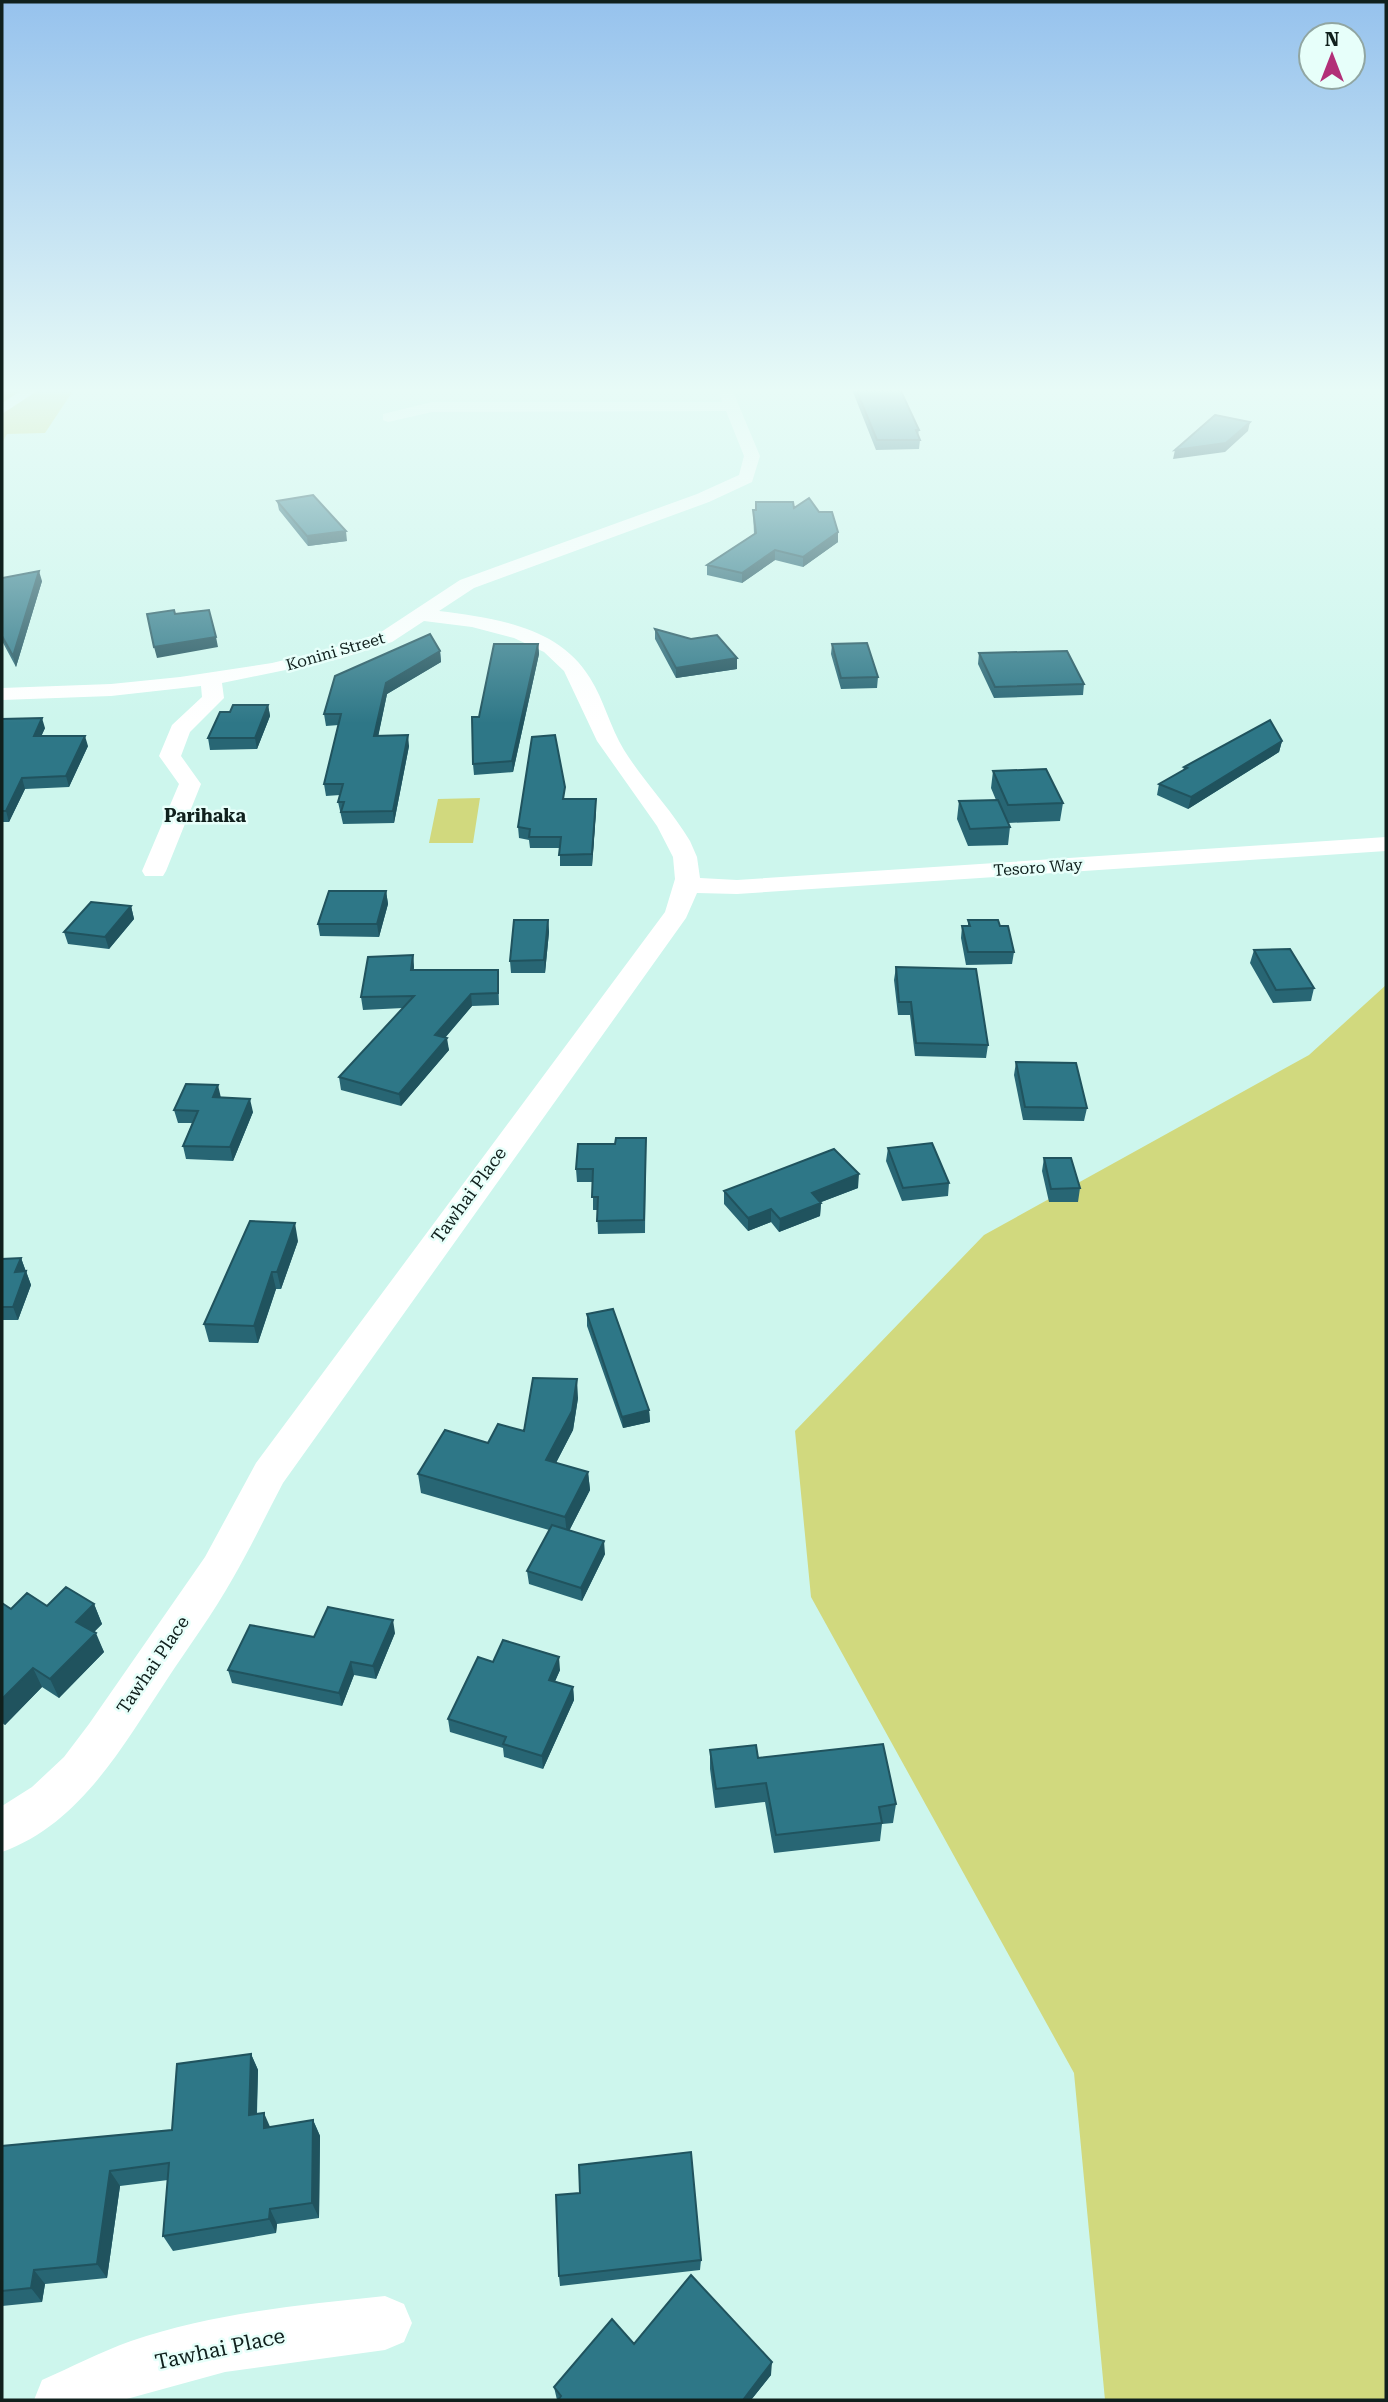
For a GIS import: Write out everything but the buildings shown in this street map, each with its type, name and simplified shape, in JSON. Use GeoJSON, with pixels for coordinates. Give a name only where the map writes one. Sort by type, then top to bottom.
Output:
{"type":"FeatureCollection","features":[{"type":"Feature","properties":{"kind":"street","name":"Konini Street"},"geometry":{"type":"LineString","coordinates":[[2,694],[111,690],[211,678],[332,655],[384,638],[422,615],[449,593],[467,584],[696,499]]}},
{"type":"Feature","properties":{"kind":"street"},"geometry":{"type":"LineString","coordinates":[[422,615],[487,624],[524,635],[565,658],[579,673],[608,742],[674,835],[685,859],[689,885]]}},
{"type":"Feature","properties":{"kind":"street"},"geometry":{"type":"LineString","coordinates":[[154,870],[190,784],[170,756],[180,730],[213,698],[211,678]]}},
{"type":"Feature","properties":{"kind":"street","name":"Tesoro Way"},"geometry":{"type":"LineString","coordinates":[[689,885],[737,887],[1386,844]]}},
{"type":"Feature","properties":{"kind":"street","name":"Tawhai Place"},"geometry":{"type":"LineString","coordinates":[[2,1830],[48,1802],[79,1771],[104,1738],[219,1568],[277,1462],[677,913],[689,885]]}},
{"type":"Feature","properties":{"kind":"street","name":"Tawhai Place"},"geometry":{"type":"LineString","coordinates":[[62,2400],[130,2369],[187,2353],[255,2337],[385,2323]]}},
{"type":"Feature","properties":{"kind":"green space"},"geometry":{"type":"Polygon","coordinates":[[[480,798],[473,843],[429,843],[438,799],[480,798]]]}},
{"type":"Feature","properties":{"kind":"green space"},"geometry":{"type":"Polygon","coordinates":[[[1386,985],[1386,2400],[1105,2400],[1074,2073],[811,1597],[795,1431],[984,1235],[1309,1055],[1386,985]]]}},
{"type":"Feature","properties":{"kind":"district","name":"Parihaka"},"geometry":{"type":"Point","coordinates":[205,816]}}]}
